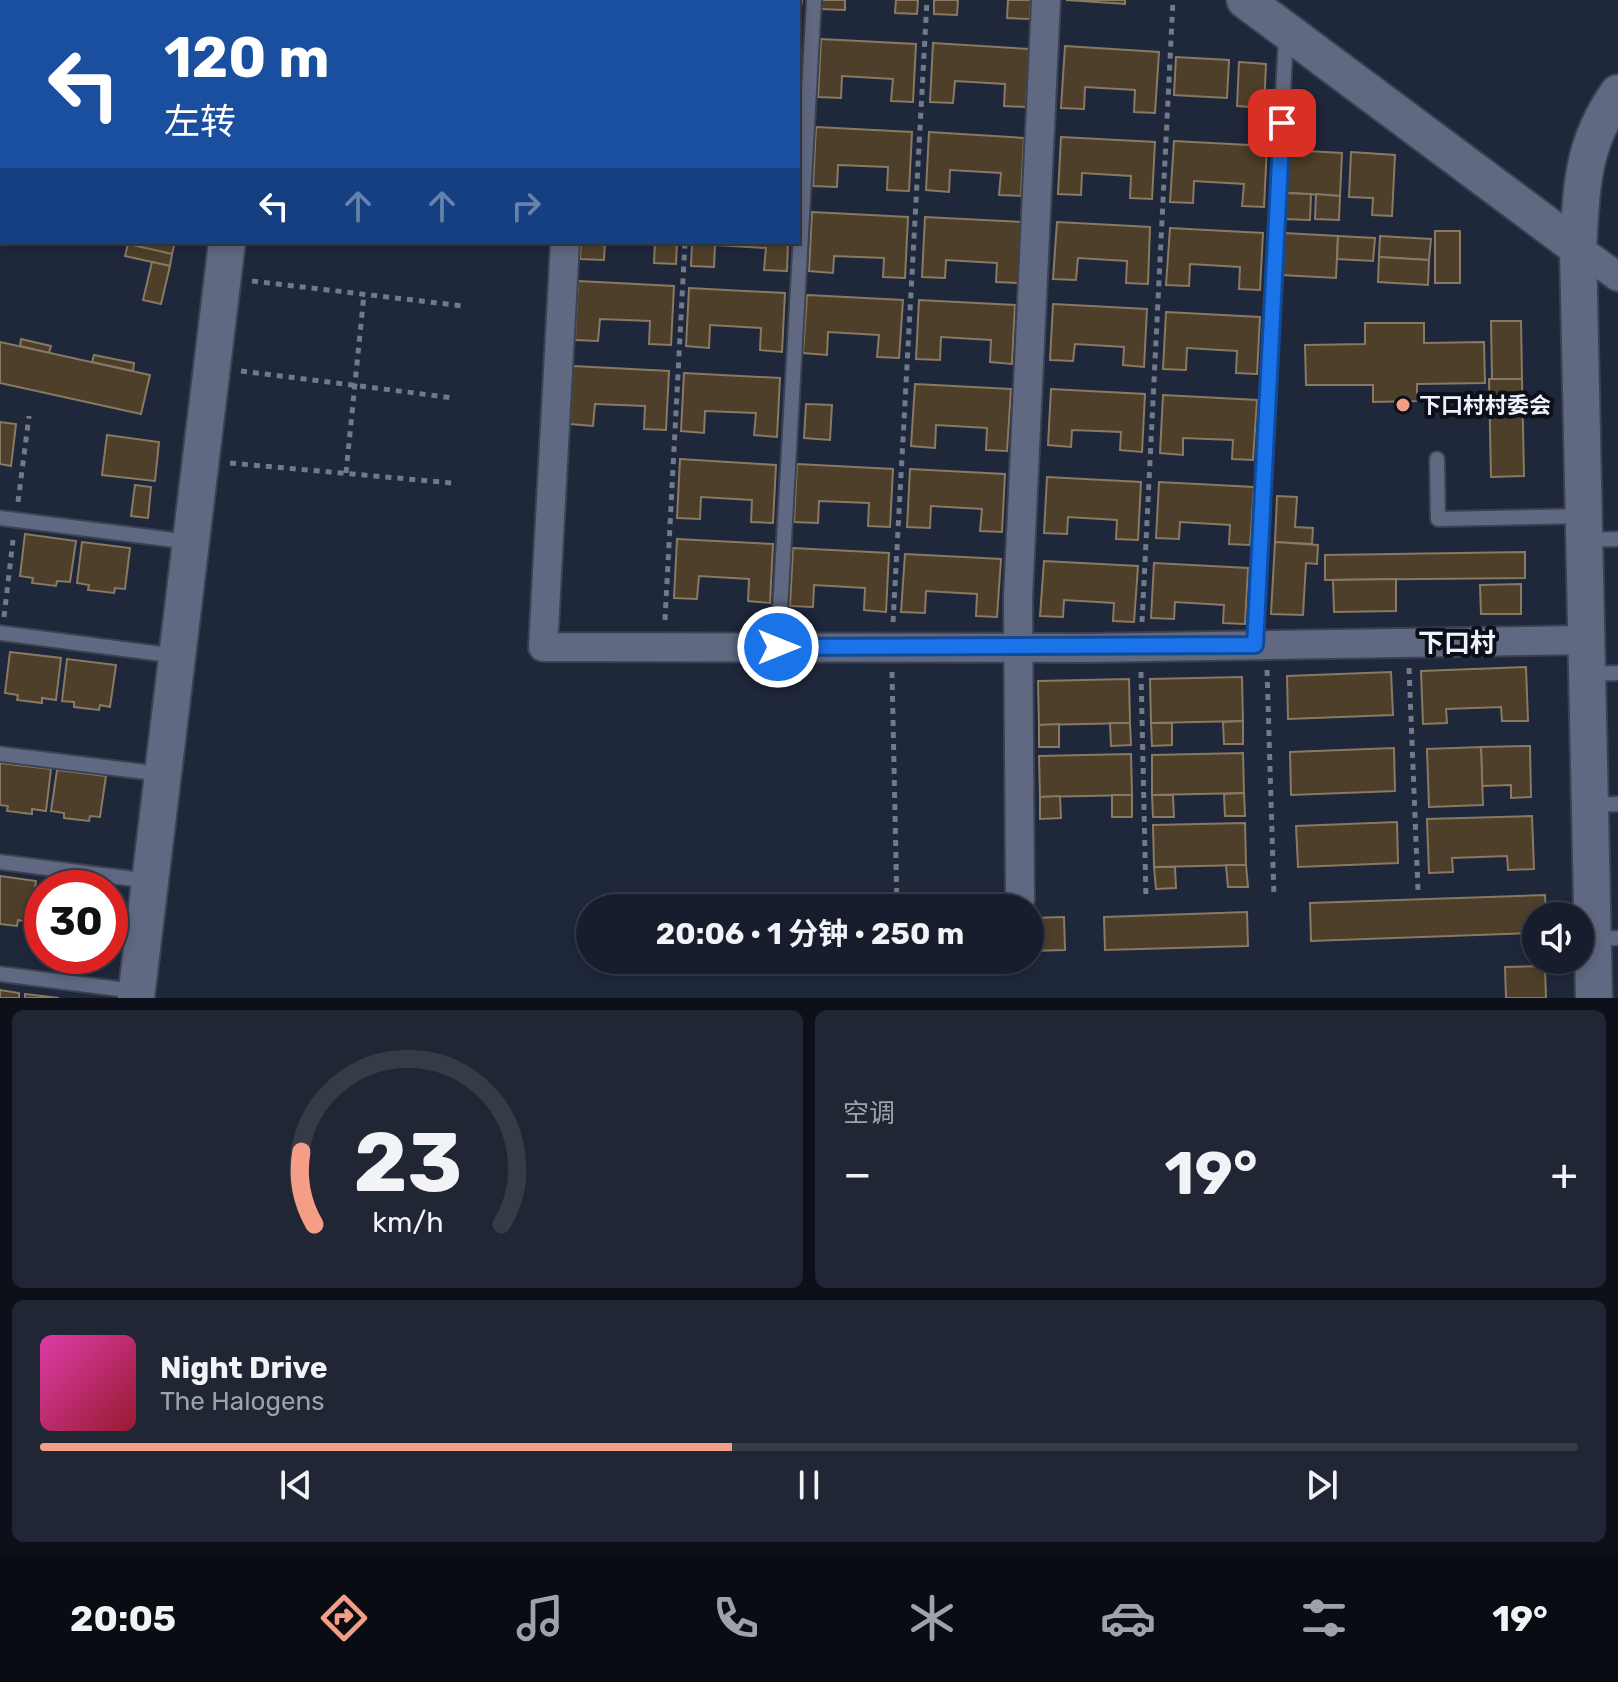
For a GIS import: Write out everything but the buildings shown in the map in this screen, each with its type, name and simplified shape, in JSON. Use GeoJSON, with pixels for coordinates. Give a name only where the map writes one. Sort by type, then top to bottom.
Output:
{"type":"FeatureCollection","features":[{"type":"Feature","properties":{"kind":"street"},"geometry":{"type":"LineString","coordinates":[[1020,894],[1018,598],[1046,0]]}},
{"type":"Feature","properties":{"kind":"street"},"geometry":{"type":"LineString","coordinates":[[1245,0],[1618,277]]}},
{"type":"Feature","properties":{"kind":"street"},"geometry":{"type":"LineString","coordinates":[[1594,998],[1605,938],[1604,805],[1595,532],[1578,248],[1584,168],[1601,117],[1618,93]]}},
{"type":"Feature","properties":{"kind":"street"},"geometry":{"type":"LineString","coordinates":[[136,994],[227,244]]}},
{"type":"Feature","properties":{"kind":"street"},"geometry":{"type":"LineString","coordinates":[[565,244],[543,647],[1019,648],[1408,643],[1597,662]]}},
{"type":"Feature","properties":{"kind":"lane"},"geometry":{"type":"LineString","coordinates":[[778,647],[814,0]]}},
{"type":"Feature","properties":{"kind":"lane"},"geometry":{"type":"LineString","coordinates":[[1260,645],[1286,31]]}},
{"type":"Feature","properties":{"kind":"lane"},"geometry":{"type":"LineString","coordinates":[[1437,459],[1438,519],[1595,532]]}},
{"type":"Feature","properties":{"kind":"lane"},"geometry":{"type":"LineString","coordinates":[[0,518],[191,542]]}},
{"type":"Feature","properties":{"kind":"lane"},"geometry":{"type":"LineString","coordinates":[[0,633],[177,656]]}},
{"type":"Feature","properties":{"kind":"lane"},"geometry":{"type":"LineString","coordinates":[[0,754],[163,774]]}},
{"type":"Feature","properties":{"kind":"lane"},"geometry":{"type":"LineString","coordinates":[[0,862],[150,881]]}},
{"type":"Feature","properties":{"kind":"lane"},"geometry":{"type":"LineString","coordinates":[[0,974],[136,994]]}},
{"type":"Feature","properties":{"kind":"path"},"geometry":{"type":"LineString","coordinates":[[897,894],[892,648],[927,0]]}},
{"type":"Feature","properties":{"kind":"path"},"geometry":{"type":"LineString","coordinates":[[1146,899],[1141,647],[1173,0]]}},
{"type":"Feature","properties":{"kind":"path"},"geometry":{"type":"LineString","coordinates":[[663,647],[685,244]]}},
{"type":"Feature","properties":{"kind":"path"},"geometry":{"type":"LineString","coordinates":[[223,277],[463,306]]}},
{"type":"Feature","properties":{"kind":"path"},"geometry":{"type":"LineString","coordinates":[[346,473],[364,294]]}},
{"type":"Feature","properties":{"kind":"path"},"geometry":{"type":"LineString","coordinates":[[212,368],[454,398]]}},
{"type":"Feature","properties":{"kind":"path"},"geometry":{"type":"LineString","coordinates":[[201,460],[452,483]]}},
{"type":"Feature","properties":{"kind":"path"},"geometry":{"type":"LineString","coordinates":[[1408,643],[1418,890]]}},
{"type":"Feature","properties":{"kind":"path"},"geometry":{"type":"LineString","coordinates":[[1260,645],[1274,897]]}},
{"type":"Feature","properties":{"kind":"place","name":"下口村村委会"},"geometry":{"type":"Point","coordinates":[1403,405]}},
{"type":"Feature","properties":{"kind":"district","name":"下口村"},"geometry":{"type":"Point","coordinates":[1457,643]}},
{"type":"Feature","properties":{"kind":"route"},"geometry":{"type":"LineString","coordinates":[[778,647],[1255,645],[1282,123]]}}]}
